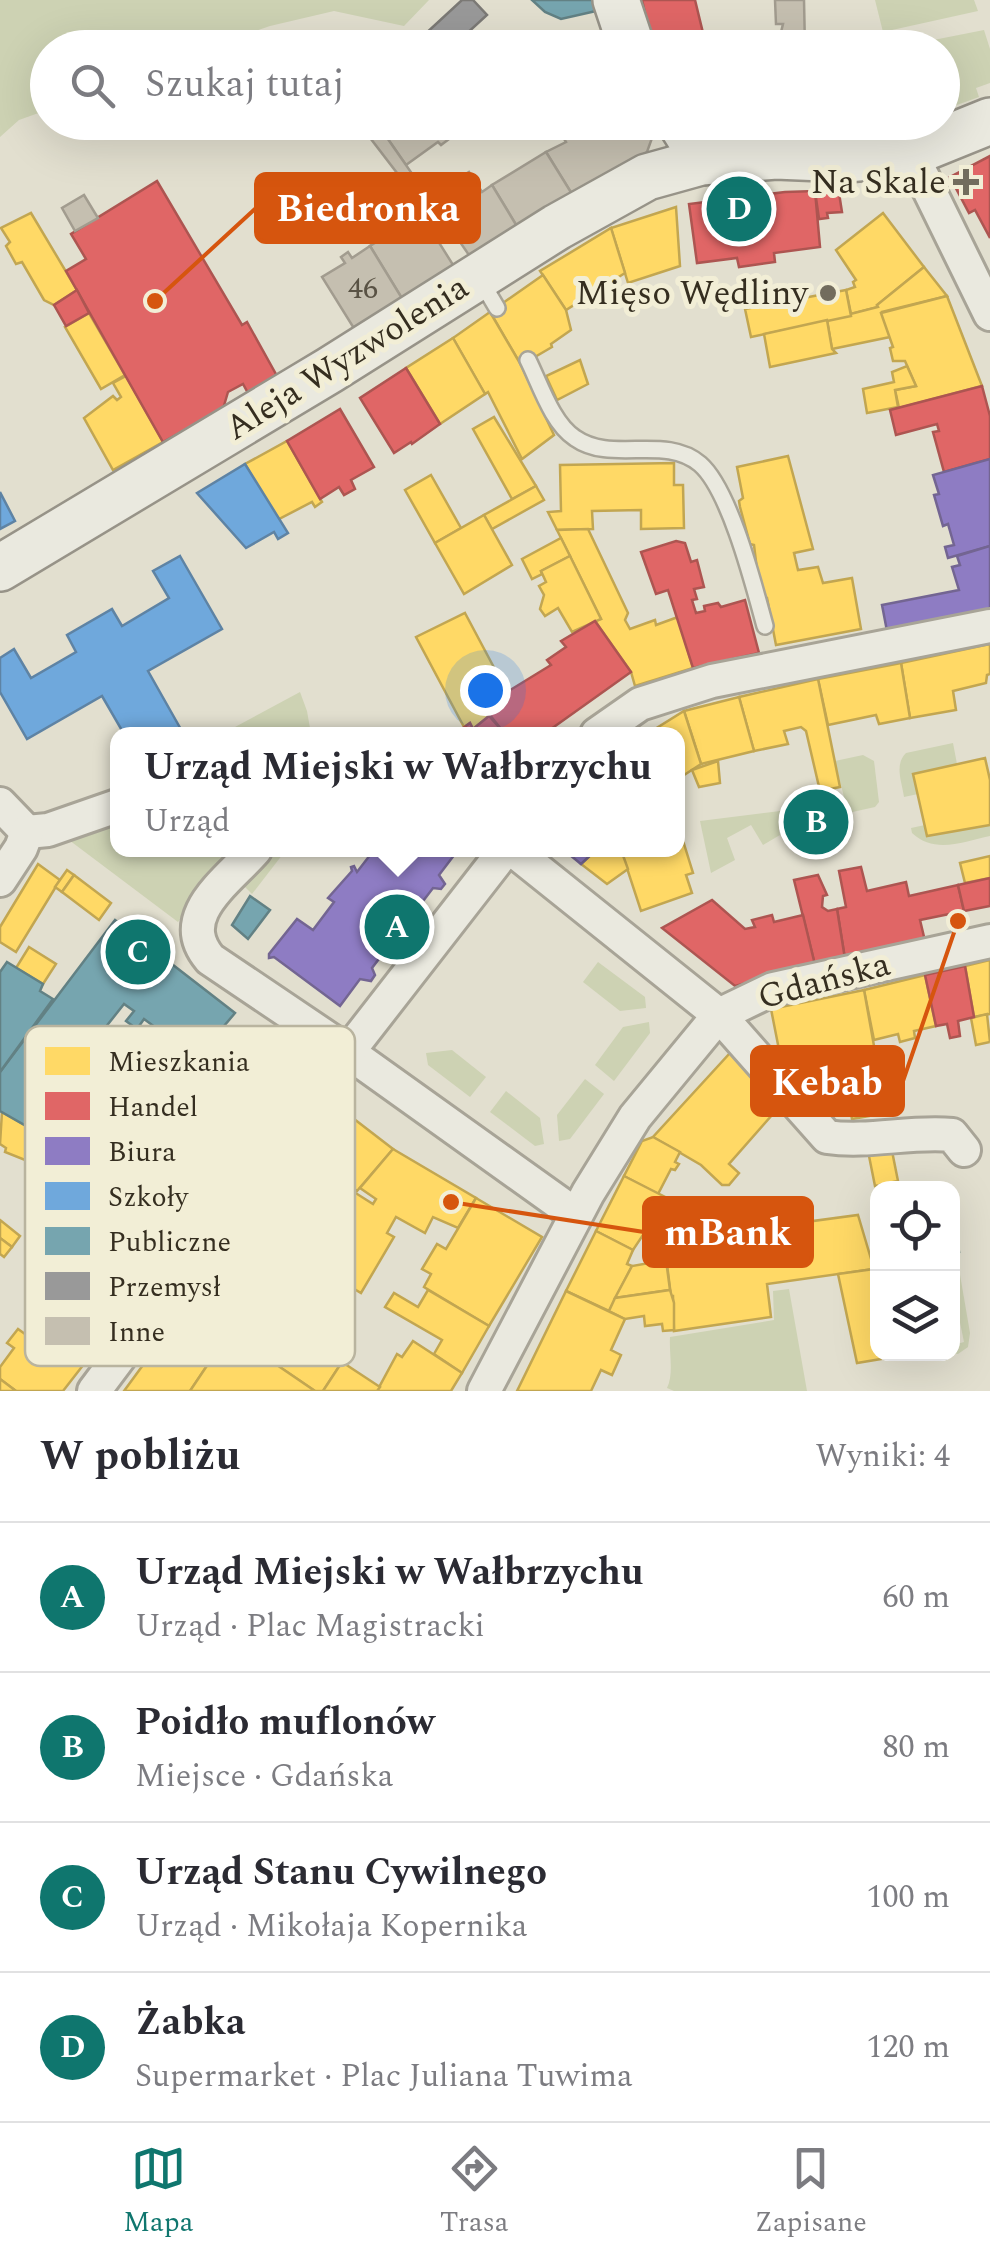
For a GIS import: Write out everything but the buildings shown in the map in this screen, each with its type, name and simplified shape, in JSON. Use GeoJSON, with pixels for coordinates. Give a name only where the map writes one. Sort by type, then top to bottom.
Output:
{"type":"FeatureCollection","features":[{"type":"Feature","properties":{"kind":"street"},"geometry":{"type":"LineString","coordinates":[[616,0],[626,30]]}},
{"type":"Feature","properties":{"kind":"street","name":"Aleja Wyzwolenia"},"geometry":{"type":"LineString","coordinates":[[960,133],[990,121]]}},
{"type":"Feature","properties":{"kind":"street"},"geometry":{"type":"LineString","coordinates":[[692,140],[701,162]]}},
{"type":"Feature","properties":{"kind":"street","name":"Aleja Wyzwolenia"},"geometry":{"type":"LineString","coordinates":[[0,568],[488,292],[647,176],[701,162],[776,156],[847,159],[911,153],[943,140]]}},
{"type":"Feature","properties":{"kind":"street"},"geometry":{"type":"LineString","coordinates":[[911,153],[990,314]]}},
{"type":"Feature","properties":{"kind":"street"},"geometry":{"type":"LineString","coordinates":[[606,727],[640,704],[773,660],[990,626]]}},
{"type":"Feature","properties":{"kind":"street"},"geometry":{"type":"LineString","coordinates":[[0,804],[27,832]]}},
{"type":"Feature","properties":{"kind":"street"},"geometry":{"type":"LineString","coordinates":[[27,832],[48,830],[110,808]]}},
{"type":"Feature","properties":{"kind":"street"},"geometry":{"type":"LineString","coordinates":[[0,880],[27,832]]}},
{"type":"Feature","properties":{"kind":"street"},"geometry":{"type":"LineString","coordinates":[[249,857],[198,916],[195,932],[199,946],[210,959],[309,1026]]}},
{"type":"Feature","properties":{"kind":"street"},"geometry":{"type":"LineString","coordinates":[[355,1043],[503,857]]}},
{"type":"Feature","properties":{"kind":"street"},"geometry":{"type":"LineString","coordinates":[[518,857],[719,1015],[826,1137],[855,1141],[933,1133],[952,1135],[964,1150]]}},
{"type":"Feature","properties":{"kind":"street","name":"Gdańska"},"geometry":{"type":"LineString","coordinates":[[719,1015],[772,989],[990,941]]}},
{"type":"Feature","properties":{"kind":"street"},"geometry":{"type":"LineString","coordinates":[[484,1391],[576,1216],[635,1117],[719,1015]]}},
{"type":"Feature","properties":{"kind":"street"},"geometry":{"type":"LineString","coordinates":[[355,1057],[576,1216]]}},
{"type":"Feature","properties":{"kind":"street"},"geometry":{"type":"LineString","coordinates":[[94,1391],[113,1366]]}},
{"type":"Feature","properties":{"kind":"lane"},"geometry":{"type":"LineString","coordinates":[[528,360],[550,404],[574,438],[618,450],[670,450],[696,460],[710,473],[724,499],[765,626]]}},
{"type":"Feature","properties":{"kind":"green space"},"geometry":{"type":"Polygon","coordinates":[[[0,0],[429,0],[404,26],[334,11],[258,30],[30,30],[30,116],[19,120],[0,137],[0,0]]]}},
{"type":"Feature","properties":{"kind":"green space"},"geometry":{"type":"Polygon","coordinates":[[[875,0],[974,0],[978,11],[892,30],[882,30],[875,0]]]}},
{"type":"Feature","properties":{"kind":"green space"},"geometry":{"type":"Polygon","coordinates":[[[984,30],[990,49],[990,83],[976,88],[979,97],[960,104],[960,35],[984,30]]]}},
{"type":"Feature","properties":{"kind":"green space"},"geometry":{"type":"Polygon","coordinates":[[[300,692],[310,727],[235,727],[300,692]]]}},
{"type":"Feature","properties":{"kind":"green space"},"geometry":{"type":"Polygon","coordinates":[[[953,743],[957,764],[914,774],[918,794],[904,797],[900,768],[906,753],[953,743]]]}},
{"type":"Feature","properties":{"kind":"green space"},"geometry":{"type":"Polygon","coordinates":[[[863,755],[874,761],[879,802],[875,807],[848,813],[835,761],[863,755]]]}},
{"type":"Feature","properties":{"kind":"green space"},"geometry":{"type":"Polygon","coordinates":[[[788,810],[791,822],[779,831],[780,835],[763,845],[751,825],[727,838],[735,860],[711,873],[700,821],[788,810]]]}},
{"type":"Feature","properties":{"kind":"green space"},"geometry":{"type":"Polygon","coordinates":[[[110,822],[110,857],[229,857],[178,922],[65,837],[110,822]]]}},
{"type":"Feature","properties":{"kind":"green space"},"geometry":{"type":"Polygon","coordinates":[[[925,825],[928,836],[990,825],[990,836],[939,845],[912,833],[911,828],[925,825]]]}},
{"type":"Feature","properties":{"kind":"green space"},"geometry":{"type":"Polygon","coordinates":[[[266,857],[281,857],[252,894],[243,885],[266,857]]]}},
{"type":"Feature","properties":{"kind":"green space"},"geometry":{"type":"Polygon","coordinates":[[[598,962],[645,997],[646,1008],[620,1011],[583,982],[598,962]]]}},
{"type":"Feature","properties":{"kind":"green space"},"geometry":{"type":"Polygon","coordinates":[[[649,1022],[650,1033],[614,1081],[595,1065],[623,1027],[649,1022]]]}},
{"type":"Feature","properties":{"kind":"green space"},"geometry":{"type":"Polygon","coordinates":[[[452,1050],[486,1077],[470,1097],[428,1065],[426,1053],[452,1050]]]}},
{"type":"Feature","properties":{"kind":"green space"},"geometry":{"type":"Polygon","coordinates":[[[585,1079],[604,1094],[570,1139],[559,1141],[557,1115],[585,1079]]]}},
{"type":"Feature","properties":{"kind":"green space"},"geometry":{"type":"Polygon","coordinates":[[[506,1091],[540,1118],[544,1144],[535,1146],[490,1112],[506,1091]]]}},
{"type":"Feature","properties":{"kind":"green space"},"geometry":{"type":"Polygon","coordinates":[[[960,1275],[970,1333],[968,1347],[960,1353],[960,1343],[964,1342],[960,1275]]]}},
{"type":"Feature","properties":{"kind":"green space"},"geometry":{"type":"Polygon","coordinates":[[[789,1289],[807,1391],[667,1388],[670,1337],[774,1320],[773,1291],[789,1289]]]}},
{"type":"Feature","properties":{"kind":"place","name":"Na Skale"},"geometry":{"type":"Point","coordinates":[966,182]}},
{"type":"Feature","properties":{"kind":"place","name":"Żabka"},"geometry":{"type":"Point","coordinates":[739,209]}},
{"type":"Feature","properties":{"kind":"place","name":"Mięso Wędliny"},"geometry":{"type":"Point","coordinates":[828,293]}},
{"type":"Feature","properties":{"kind":"place","name":"Biedronka"},"geometry":{"type":"Point","coordinates":[155,301]}},
{"type":"Feature","properties":{"kind":"place","name":"Poidło muflonów"},"geometry":{"type":"Point","coordinates":[816,822]}},
{"type":"Feature","properties":{"kind":"place","name":"Kebab"},"geometry":{"type":"Point","coordinates":[958,921]}},
{"type":"Feature","properties":{"kind":"place","name":"Urząd Miejski w Wałbrzychu"},"geometry":{"type":"Point","coordinates":[397,927]}},
{"type":"Feature","properties":{"kind":"place","name":"Urząd Stanu Cywilnego"},"geometry":{"type":"Point","coordinates":[138,952]}},
{"type":"Feature","properties":{"kind":"place","name":"mBank"},"geometry":{"type":"Point","coordinates":[451,1202]}}]}
